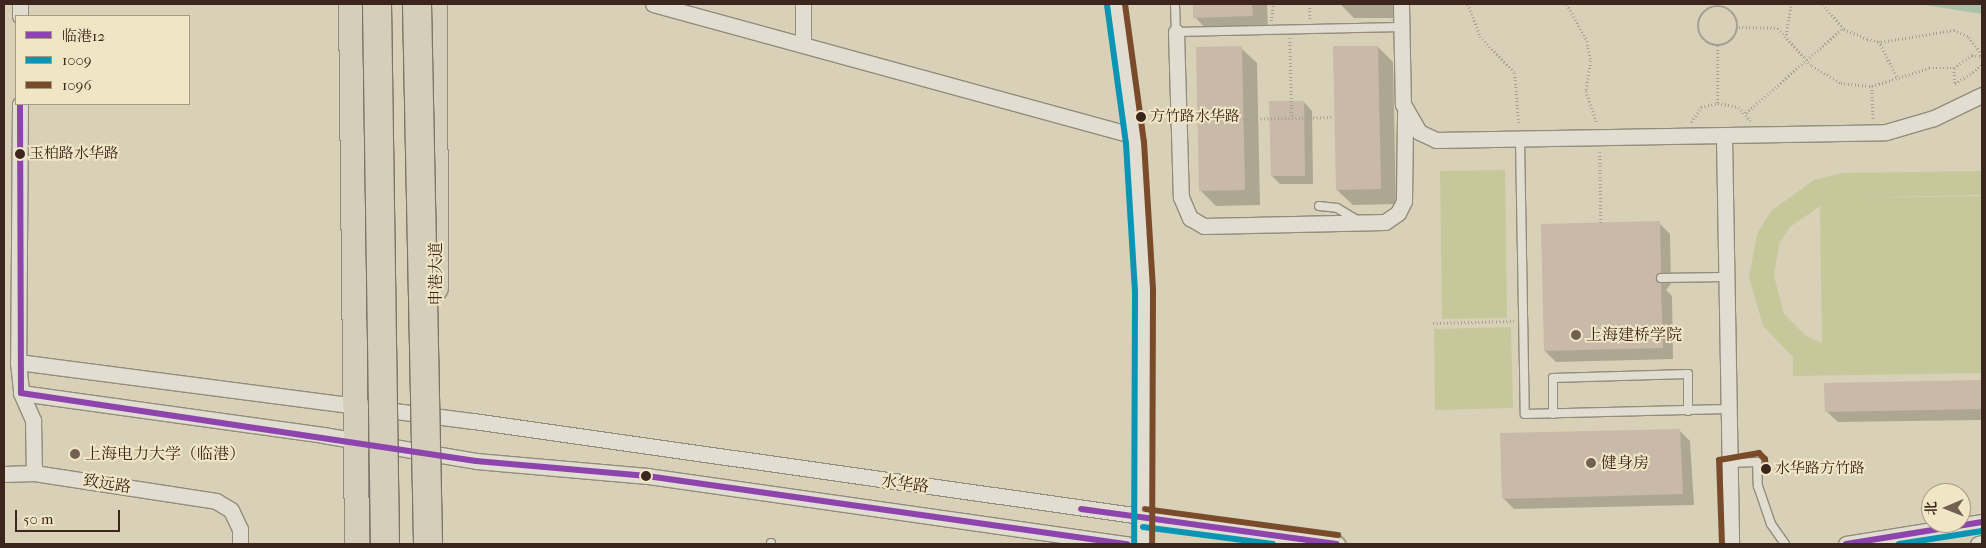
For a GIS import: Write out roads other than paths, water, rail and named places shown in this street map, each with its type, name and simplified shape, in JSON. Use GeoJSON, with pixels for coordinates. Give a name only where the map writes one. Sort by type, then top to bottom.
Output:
{"type":"FeatureCollection","features":[{"type":"Feature","properties":{"kind":"highway"},"geometry":{"type":"LineString","coordinates":[[377,4],[385,544]]}},
{"type":"Feature","properties":{"kind":"highway"},"geometry":{"type":"LineString","coordinates":[[417,4],[428,544]]}},
{"type":"Feature","properties":{"kind":"main road"},"geometry":{"type":"LineString","coordinates":[[351,4],[357,544]]}},
{"type":"Feature","properties":{"kind":"main road","name":"申港大道"},"geometry":{"type":"LineString","coordinates":[[435,4],[436,416],[440,544]]}},
{"type":"Feature","properties":{"kind":"street"},"geometry":{"type":"LineString","coordinates":[[653,4],[1135,136]]}},
{"type":"Feature","properties":{"kind":"street"},"geometry":{"type":"LineString","coordinates":[[803,4],[803,44]]}},
{"type":"Feature","properties":{"kind":"street"},"geometry":{"type":"LineString","coordinates":[[1116,4],[1135,136],[1144,292],[1143,544]]}},
{"type":"Feature","properties":{"kind":"street"},"geometry":{"type":"LineString","coordinates":[[1176,32],[1181,197],[1190,218],[1204,226],[1385,222],[1398,213],[1404,201],[1405,113],[1401,4]]}},
{"type":"Feature","properties":{"kind":"street"},"geometry":{"type":"LineString","coordinates":[[1405,113],[1419,132],[1436,140],[1520,140],[1599,145],[1724,136],[1886,132],[1934,118],[1982,95]]}},
{"type":"Feature","properties":{"kind":"street"},"geometry":{"type":"LineString","coordinates":[[20,105],[18,362],[21,393],[32,420],[34,473]]}},
{"type":"Feature","properties":{"kind":"street"},"geometry":{"type":"LineString","coordinates":[[1724,136],[1727,464],[1731,544]]}},
{"type":"Feature","properties":{"kind":"street","name":"水华路"},"geometry":{"type":"LineString","coordinates":[[18,362],[473,420],[1144,518],[1338,544]]}},
{"type":"Feature","properties":{"kind":"street","name":"水华路"},"geometry":{"type":"LineString","coordinates":[[21,393],[355,440],[476,461],[647,476],[1127,544]]}},
{"type":"Feature","properties":{"kind":"street","name":"致远路"},"geometry":{"type":"LineString","coordinates":[[4,474],[34,473],[216,501],[231,510],[240,528],[240,544]]}},
{"type":"Feature","properties":{"kind":"street"},"geometry":{"type":"LineString","coordinates":[[1846,544],[1982,522]]}},
{"type":"Feature","properties":{"kind":"street"},"geometry":{"type":"LineString","coordinates":[[1978,544],[1982,543]]}},
{"type":"Feature","properties":{"kind":"lane"},"geometry":{"type":"LineString","coordinates":[[1175,4],[1176,32],[1401,27]]}},
{"type":"Feature","properties":{"kind":"lane"},"geometry":{"type":"LineString","coordinates":[[1520,140],[1525,414],[1727,410]]}},
{"type":"Feature","properties":{"kind":"lane"},"geometry":{"type":"LineString","coordinates":[[1319,206],[1337,208],[1360,222]]}},
{"type":"Feature","properties":{"kind":"lane"},"geometry":{"type":"LineString","coordinates":[[1661,278],[1725,277]]}},
{"type":"Feature","properties":{"kind":"lane"},"geometry":{"type":"LineString","coordinates":[[1553,414],[1553,378],[1688,374],[1688,411]]}},
{"type":"Feature","properties":{"kind":"lane"},"geometry":{"type":"LineString","coordinates":[[1727,464],[1757,462],[1758,486],[1770,524],[1785,544]]}},
{"type":"Feature","properties":{"kind":"place","name":"方竹路水华路"},"geometry":{"type":"Point","coordinates":[1141,117]}},
{"type":"Feature","properties":{"kind":"place","name":"玉柏路水华路"},"geometry":{"type":"Point","coordinates":[20,154]}},
{"type":"Feature","properties":{"kind":"place","name":"上海建桥学院"},"geometry":{"type":"Point","coordinates":[1576,335]}},
{"type":"Feature","properties":{"kind":"place","name":"上海电力大学（临港）"},"geometry":{"type":"Point","coordinates":[75,454]}},
{"type":"Feature","properties":{"kind":"place","name":"健身房"},"geometry":{"type":"Point","coordinates":[1591,463]}},
{"type":"Feature","properties":{"kind":"place","name":"水华路方竹路"},"geometry":{"type":"Point","coordinates":[1766,469]}}]}
